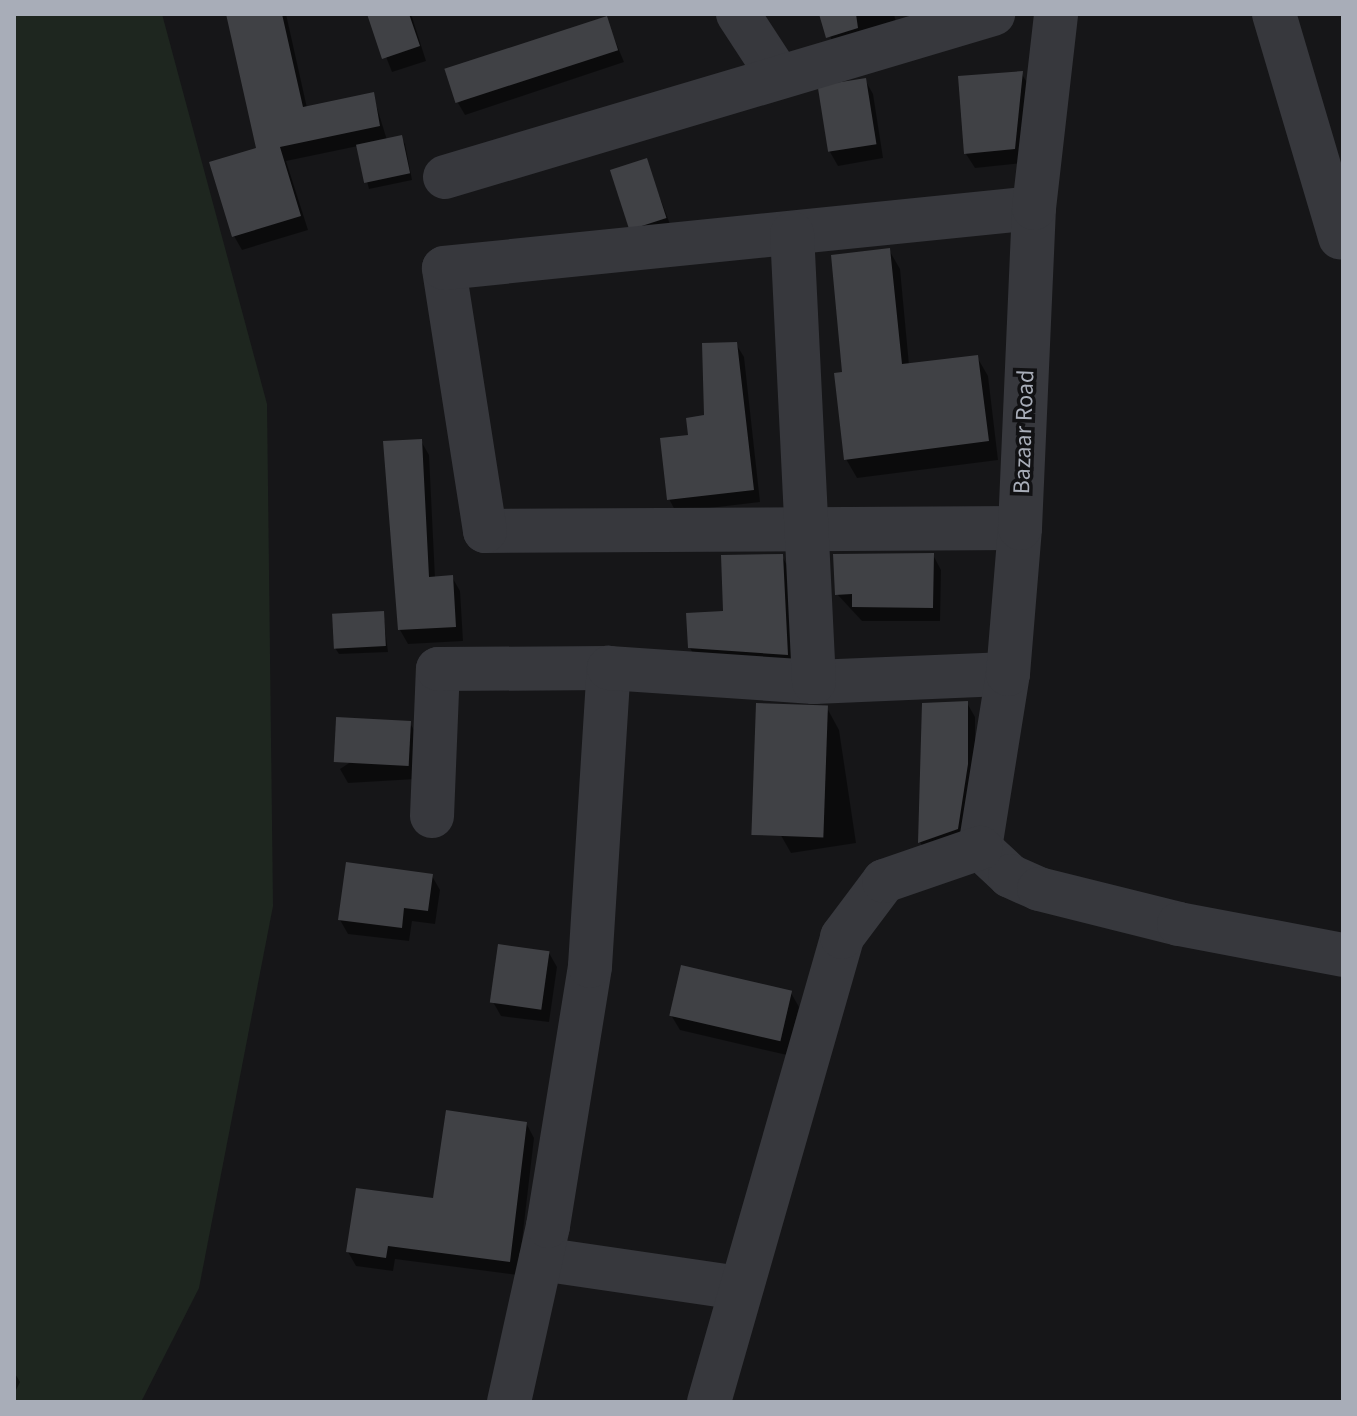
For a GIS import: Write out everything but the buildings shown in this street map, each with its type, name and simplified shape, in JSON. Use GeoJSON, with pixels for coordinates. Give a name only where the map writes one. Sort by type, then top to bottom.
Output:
{"type":"FeatureCollection","features":[{"type":"Feature","properties":{"kind":"street"},"geometry":{"type":"LineString","coordinates":[[738,14],[779,77]]}},
{"type":"Feature","properties":{"kind":"street"},"geometry":{"type":"LineString","coordinates":[[445,177],[993,14]]}},
{"type":"Feature","properties":{"kind":"street","name":"Bazaar Road"},"geometry":{"type":"LineString","coordinates":[[980,848],[1008,674],[1020,528],[1034,208],[1056,14]]}},
{"type":"Feature","properties":{"kind":"street"},"geometry":{"type":"LineString","coordinates":[[1274,14],[1340,237]]}},
{"type":"Feature","properties":{"kind":"street"},"geometry":{"type":"LineString","coordinates":[[1020,528],[485,531],[444,268],[1034,208]]}},
{"type":"Feature","properties":{"kind":"street"},"geometry":{"type":"LineString","coordinates":[[792,234],[809,531],[814,682]]}},
{"type":"Feature","properties":{"kind":"street"},"geometry":{"type":"LineString","coordinates":[[432,816],[438,669],[609,668],[814,682],[1008,674]]}},
{"type":"Feature","properties":{"kind":"street"},"geometry":{"type":"LineString","coordinates":[[509,1402],[541,1259],[590,966],[609,668]]}},
{"type":"Feature","properties":{"kind":"street"},"geometry":{"type":"LineString","coordinates":[[709,1402],[842,937],[884,881],[980,848],[1010,876],[1039,889],[1190,926],[1343,955]]}},
{"type":"Feature","properties":{"kind":"street"},"geometry":{"type":"LineString","coordinates":[[541,1259],[741,1288]]}},
{"type":"Feature","properties":{"kind":"shaded area"},"geometry":{"type":"Polygon","coordinates":[[[14,14],[162,14],[267,404],[273,906],[199,1288],[141,1402],[14,1402],[14,14]]]}}]}
